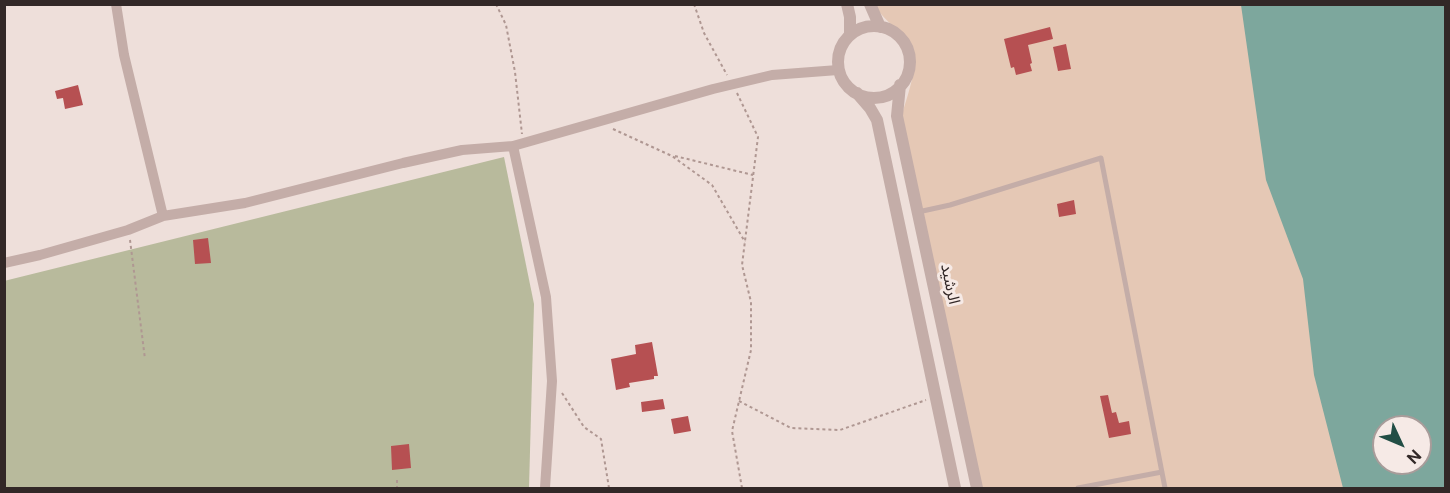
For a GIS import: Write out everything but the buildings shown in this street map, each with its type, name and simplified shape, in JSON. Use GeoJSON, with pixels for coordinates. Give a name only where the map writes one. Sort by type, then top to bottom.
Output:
{"type":"FeatureCollection","features":[{"type":"Feature","properties":{"kind":"street"},"geometry":{"type":"LineString","coordinates":[[116,4],[124,55],[163,216]]}},
{"type":"Feature","properties":{"kind":"street"},"geometry":{"type":"LineString","coordinates":[[847,4],[850,35]]}},
{"type":"Feature","properties":{"kind":"street"},"geometry":{"type":"LineString","coordinates":[[870,4],[880,27]]}},
{"type":"Feature","properties":{"kind":"street"},"geometry":{"type":"LineString","coordinates":[[865,27],[880,27],[889,29],[899,36],[906,46],[910,57],[909,69],[900,86],[888,95],[877,98],[865,97],[846,85],[838,70],[840,51],[850,35],[865,27]]}},
{"type":"Feature","properties":{"kind":"street"},"geometry":{"type":"LineString","coordinates":[[4,263],[128,230],[163,216],[245,203],[462,150],[518,144],[772,75],[838,70]]}},
{"type":"Feature","properties":{"kind":"street","name":"الرشيد"},"geometry":{"type":"LineString","coordinates":[[900,86],[897,116],[976,489]]}},
{"type":"Feature","properties":{"kind":"street"},"geometry":{"type":"LineString","coordinates":[[857,93],[877,120],[956,489]]}},
{"type":"Feature","properties":{"kind":"street"},"geometry":{"type":"LineString","coordinates":[[518,144],[546,297],[552,381],[545,489]]}},
{"type":"Feature","properties":{"kind":"lane"},"geometry":{"type":"LineString","coordinates":[[918,212],[950,205],[1101,158],[1165,489]]}},
{"type":"Feature","properties":{"kind":"lane"},"geometry":{"type":"LineString","coordinates":[[1078,489],[1162,472]]}},
{"type":"Feature","properties":{"kind":"path"},"geometry":{"type":"LineString","coordinates":[[496,4],[506,25],[515,72],[518,144]]}},
{"type":"Feature","properties":{"kind":"path"},"geometry":{"type":"LineString","coordinates":[[694,4],[704,33],[758,137],[742,265],[751,302],[751,350],[732,431],[742,489]]}},
{"type":"Feature","properties":{"kind":"path"},"geometry":{"type":"LineString","coordinates":[[598,122],[672,156],[712,185],[745,242]]}},
{"type":"Feature","properties":{"kind":"path"},"geometry":{"type":"LineString","coordinates":[[672,156],[753,175]]}},
{"type":"Feature","properties":{"kind":"path"},"geometry":{"type":"LineString","coordinates":[[128,230],[145,359]]}},
{"type":"Feature","properties":{"kind":"path"},"geometry":{"type":"LineString","coordinates":[[552,381],[567,399],[584,427],[601,440],[609,489]]}},
{"type":"Feature","properties":{"kind":"path"},"geometry":{"type":"LineString","coordinates":[[739,401],[791,428],[840,430],[936,396]]}},
{"type":"Feature","properties":{"kind":"path"},"geometry":{"type":"LineString","coordinates":[[397,480],[397,489]]}},
{"type":"Feature","properties":{"kind":"green space"},"geometry":{"type":"Polygon","coordinates":[[[504,157],[534,304],[529,488],[5,488],[4,281],[504,157]]]}},
{"type":"Feature","properties":{"kind":"sand"},"geometry":{"type":"Polygon","coordinates":[[[876,5],[1300,5],[1382,415],[1372,415],[1372,475],[1393,475],[1402,488],[979,488],[902,115],[913,74],[913,52],[904,35],[878,10],[876,5]]]}},
{"type":"Feature","properties":{"kind":"water"},"geometry":{"type":"Polygon","coordinates":[[[1241,5],[1445,5],[1445,488],[1343,488],[1314,375],[1303,279],[1266,180],[1241,5]]]}}]}
